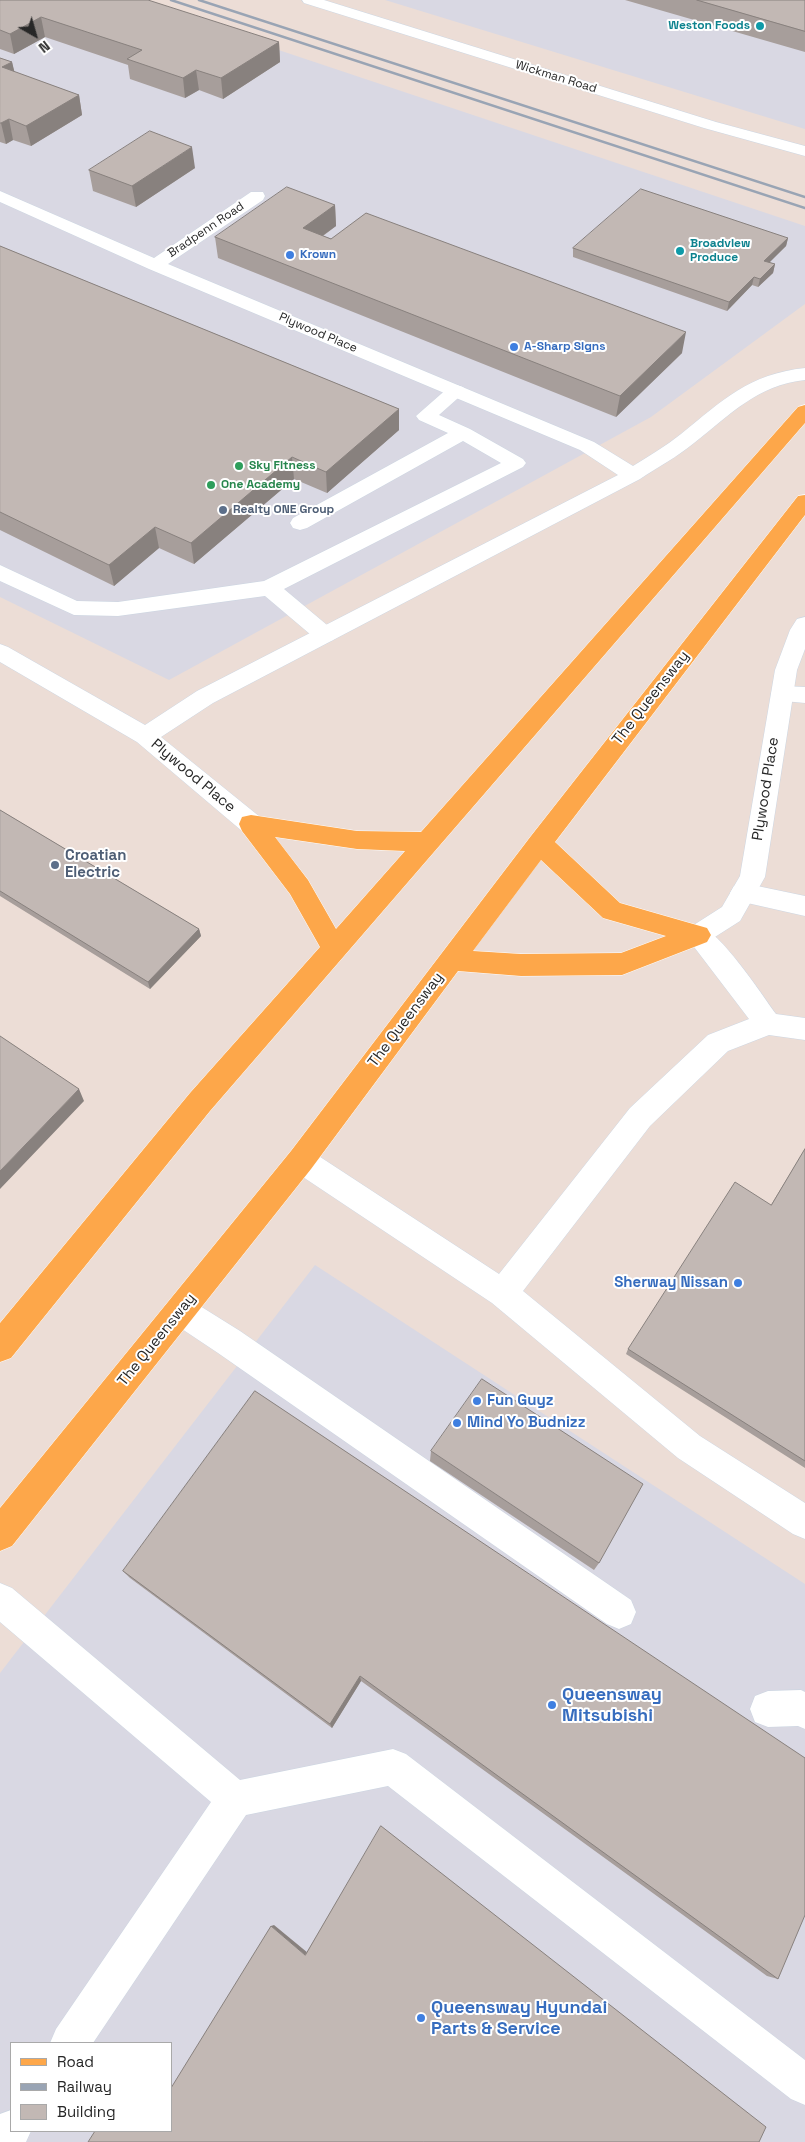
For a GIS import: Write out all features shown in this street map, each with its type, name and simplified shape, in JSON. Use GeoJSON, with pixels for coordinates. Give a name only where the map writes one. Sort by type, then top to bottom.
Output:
{"type":"FeatureCollection","features":[{"type":"Feature","properties":{"kind":"main road"},"geometry":{"type":"LineString","coordinates":[[0,1347],[200,1102],[805,411]]}},
{"type":"Feature","properties":{"kind":"main road","name":"The Queensway"},"geometry":{"type":"LineString","coordinates":[[0,1534],[301,1160],[540,843],[786,523],[805,501]]}},
{"type":"Feature","properties":{"kind":"main road"},"geometry":{"type":"LineString","coordinates":[[251,824],[358,840],[428,842]]}},
{"type":"Feature","properties":{"kind":"main road"},"geometry":{"type":"LineString","coordinates":[[251,824],[299,887],[335,950]]}},
{"type":"Feature","properties":{"kind":"main road"},"geometry":{"type":"LineString","coordinates":[[540,843],[612,911],[698,935]]}},
{"type":"Feature","properties":{"kind":"main road"},"geometry":{"type":"LineString","coordinates":[[451,960],[521,965],[622,964],[698,935]]}},
{"type":"Feature","properties":{"kind":"street","name":"Wickman Road"},"geometry":{"type":"LineString","coordinates":[[308,0],[702,122],[805,151]]}},
{"type":"Feature","properties":{"kind":"street","name":"Plywood Place"},"geometry":{"type":"LineString","coordinates":[[0,196],[155,265],[587,446],[633,475]]}},
{"type":"Feature","properties":{"kind":"street","name":"Bradpenn Road"},"geometry":{"type":"LineString","coordinates":[[155,265],[257,196]]}},
{"type":"Feature","properties":{"kind":"street","name":"Plywood Place"},"geometry":{"type":"LineString","coordinates":[[251,824],[145,736],[206,697],[633,475],[686,440],[735,399],[757,385],[776,378],[805,374]]}},
{"type":"Feature","properties":{"kind":"street"},"geometry":{"type":"LineString","coordinates":[[0,572],[74,608],[118,608],[269,588],[516,463],[463,433],[426,416],[456,391]]}},
{"type":"Feature","properties":{"kind":"street"},"geometry":{"type":"LineString","coordinates":[[300,523],[463,433]]}},
{"type":"Feature","properties":{"kind":"street"},"geometry":{"type":"LineString","coordinates":[[269,588],[325,635]]}},
{"type":"Feature","properties":{"kind":"street","name":"Plywood Place"},"geometry":{"type":"LineString","coordinates":[[698,935],[731,914],[752,877],[794,695],[786,670],[805,624]]}},
{"type":"Feature","properties":{"kind":"street"},"geometry":{"type":"LineString","coordinates":[[0,652],[145,736]]}},
{"type":"Feature","properties":{"kind":"street"},"geometry":{"type":"LineString","coordinates":[[743,894],[805,906]]}},
{"type":"Feature","properties":{"kind":"street"},"geometry":{"type":"LineString","coordinates":[[698,935],[728,970],[768,1024]]}},
{"type":"Feature","properties":{"kind":"street"},"geometry":{"type":"LineString","coordinates":[[503,1293],[640,1117],[718,1043],[768,1024],[805,1029]]}},
{"type":"Feature","properties":{"kind":"street"},"geometry":{"type":"LineString","coordinates":[[301,1160],[503,1293],[689,1447],[805,1522]]}},
{"type":"Feature","properties":{"kind":"street"},"geometry":{"type":"LineString","coordinates":[[180,1311],[229,1342],[619,1612]]}},
{"type":"Feature","properties":{"kind":"street"},"geometry":{"type":"LineString","coordinates":[[0,1600],[235,1799]]}},
{"type":"Feature","properties":{"kind":"street"},"geometry":{"type":"LineString","coordinates":[[768,1709],[801,1708],[805,1710]]}},
{"type":"Feature","properties":{"kind":"street"},"geometry":{"type":"LineString","coordinates":[[71,2042],[235,1799],[394,1767],[805,2084]]}},
{"type":"Feature","properties":{"kind":"street"},"geometry":{"type":"LineString","coordinates":[[3,2142],[10,2132]]}},
{"type":"Feature","properties":{"kind":"shaded area"},"geometry":{"type":"Polygon","coordinates":[[[0,0],[129,0],[805,226],[805,304],[651,417],[169,680],[0,597],[0,0]]]}},
{"type":"Feature","properties":{"kind":"shaded area"},"geometry":{"type":"Polygon","coordinates":[[[385,0],[805,0],[805,129],[385,0]]]}},
{"type":"Feature","properties":{"kind":"shaded area"},"geometry":{"type":"Polygon","coordinates":[[[315,1265],[805,1584],[805,2142],[0,2142],[0,1673],[315,1265]]]}},
{"type":"Feature","properties":{"kind":"building"},"geometry":{"type":"Polygon","coordinates":[[[0,0],[148,0],[279,42],[221,78],[196,70],[183,78],[127,59],[142,50],[41,17],[10,34],[0,30],[0,0]]]}},
{"type":"Feature","properties":{"kind":"building"},"geometry":{"type":"Polygon","coordinates":[[[697,0],[805,0],[805,31],[697,0]]]}},
{"type":"Feature","properties":{"kind":"building"},"geometry":{"type":"Polygon","coordinates":[[[0,58],[12,62],[2,67],[79,95],[26,126],[9,119],[0,123],[0,58]]]}},
{"type":"Feature","properties":{"kind":"building"},"geometry":{"type":"Polygon","coordinates":[[[150,131],[192,147],[132,186],[89,170],[150,131]]]}},
{"type":"Feature","properties":{"kind":"building"},"geometry":{"type":"Polygon","coordinates":[[[287,187],[335,205],[303,228],[331,239],[366,213],[686,332],[620,396],[215,237],[287,187]]]}},
{"type":"Feature","properties":{"kind":"building","name":"Broadview Produce"},"geometry":{"type":"Polygon","coordinates":[[[641,189],[788,238],[764,261],[775,264],[760,279],[754,277],[729,302],[573,248],[641,189]]]}},
{"type":"Feature","properties":{"kind":"building"},"geometry":{"type":"Polygon","coordinates":[[[0,246],[399,409],[326,472],[292,457],[191,543],[155,527],[109,565],[0,512],[0,246]]]}},
{"type":"Feature","properties":{"kind":"building"},"geometry":{"type":"Polygon","coordinates":[[[0,810],[199,929],[148,982],[0,891],[0,810]]]}},
{"type":"Feature","properties":{"kind":"building"},"geometry":{"type":"Polygon","coordinates":[[[0,1036],[79,1089],[0,1171],[0,1036]]]}},
{"type":"Feature","properties":{"kind":"building","name":"Sherway Nissan"},"geometry":{"type":"Polygon","coordinates":[[[805,1149],[805,1461],[628,1349],[735,1182],[771,1205],[805,1149]]]}},
{"type":"Feature","properties":{"kind":"building"},"geometry":{"type":"Polygon","coordinates":[[[482,1379],[643,1484],[599,1563],[431,1451],[482,1379]]]}},
{"type":"Feature","properties":{"kind":"building","name":"Queensway Mitsubishi"},"geometry":{"type":"Polygon","coordinates":[[[255,1391],[805,1758],[805,1915],[778,1979],[360,1676],[330,1724],[123,1571],[255,1391]]]}},
{"type":"Feature","properties":{"kind":"building","name":"Queensway Hyundai Parts & Service"},"geometry":{"type":"Polygon","coordinates":[[[381,1826],[766,2127],[759,2142],[88,2142],[94,2132],[172,2132],[172,2086],[271,1926],[305,1955],[381,1826]]]}},
{"type":"Feature","properties":{"kind":"railway"},"geometry":{"type":"LineString","coordinates":[[171,0],[805,208]]}},
{"type":"Feature","properties":{"kind":"railway"},"geometry":{"type":"LineString","coordinates":[[199,0],[805,197]]}},
{"type":"Feature","properties":{"kind":"place","name":"Weston Foods"},"geometry":{"type":"Point","coordinates":[760,26]}},
{"type":"Feature","properties":{"kind":"place","name":"Broadview Produce"},"geometry":{"type":"Point","coordinates":[680,251]}},
{"type":"Feature","properties":{"kind":"place","name":"Krown"},"geometry":{"type":"Point","coordinates":[290,255]}},
{"type":"Feature","properties":{"kind":"place","name":"A-Sharp Signs"},"geometry":{"type":"Point","coordinates":[514,347]}},
{"type":"Feature","properties":{"kind":"place","name":"Sky Fitness"},"geometry":{"type":"Point","coordinates":[239,466]}},
{"type":"Feature","properties":{"kind":"place","name":"One Academy"},"geometry":{"type":"Point","coordinates":[211,485]}},
{"type":"Feature","properties":{"kind":"place","name":"Realty ONE Group"},"geometry":{"type":"Point","coordinates":[223,510]}},
{"type":"Feature","properties":{"kind":"place","name":"Croatian Electric"},"geometry":{"type":"Point","coordinates":[55,865]}},
{"type":"Feature","properties":{"kind":"place","name":"Sherway Nissan"},"geometry":{"type":"Point","coordinates":[738,1283]}},
{"type":"Feature","properties":{"kind":"place","name":"Fun Guyz"},"geometry":{"type":"Point","coordinates":[477,1401]}},
{"type":"Feature","properties":{"kind":"place","name":"Mind Yo Budnizz"},"geometry":{"type":"Point","coordinates":[457,1423]}},
{"type":"Feature","properties":{"kind":"place","name":"Queensway Mitsubishi"},"geometry":{"type":"Point","coordinates":[552,1705]}},
{"type":"Feature","properties":{"kind":"place","name":"Queensway Hyundai Parts & Service"},"geometry":{"type":"Point","coordinates":[421,2018]}}]}
